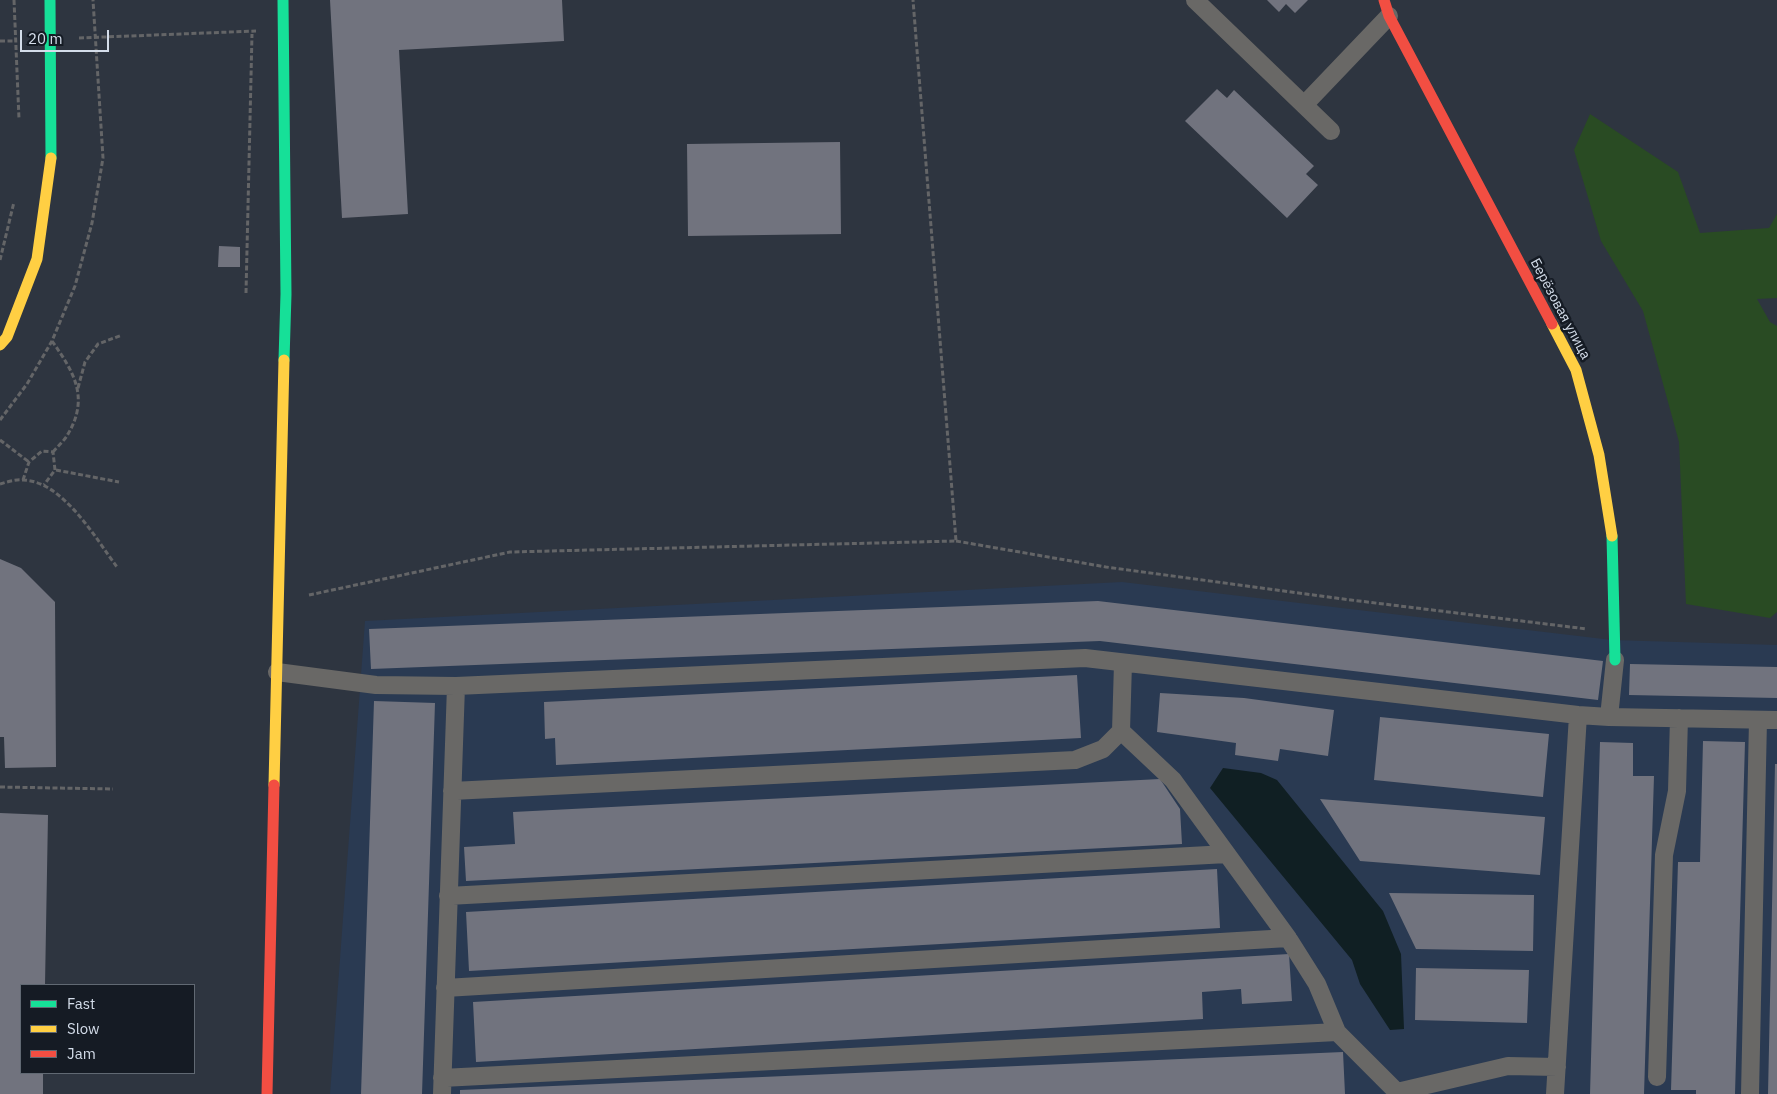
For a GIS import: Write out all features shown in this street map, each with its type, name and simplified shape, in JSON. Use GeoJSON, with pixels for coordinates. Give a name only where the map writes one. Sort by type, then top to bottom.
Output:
{"type":"FeatureCollection","features":[{"type":"Feature","properties":{"kind":"street"},"geometry":{"type":"LineString","coordinates":[[0,345],[7,336],[6,317],[37,259],[51,166],[50,0]]}},
{"type":"Feature","properties":{"kind":"street"},"geometry":{"type":"LineString","coordinates":[[267,1094],[286,294],[282,0]]}},
{"type":"Feature","properties":{"kind":"street","name":"Берёзовая улица"},"geometry":{"type":"LineString","coordinates":[[1386,8],[1576,370],[1599,454],[1612,534],[1615,660]]}},
{"type":"Feature","properties":{"kind":"lane"},"geometry":{"type":"LineString","coordinates":[[1195,0],[1331,131]]}},
{"type":"Feature","properties":{"kind":"lane"},"geometry":{"type":"LineString","coordinates":[[1304,105],[1386,8]]}},
{"type":"Feature","properties":{"kind":"lane"},"geometry":{"type":"LineString","coordinates":[[277,672],[376,685],[456,686],[1085,658],[1578,715],[1777,720]]}},
{"type":"Feature","properties":{"kind":"lane"},"geometry":{"type":"LineString","coordinates":[[1610,717],[1615,660]]}},
{"type":"Feature","properties":{"kind":"lane"},"geometry":{"type":"LineString","coordinates":[[452,792],[1075,760],[1103,749],[1121,731],[1123,663]]}},
{"type":"Feature","properties":{"kind":"lane"},"geometry":{"type":"LineString","coordinates":[[456,686],[442,1086],[1337,1032]]}},
{"type":"Feature","properties":{"kind":"lane"},"geometry":{"type":"LineString","coordinates":[[1556,1094],[1578,715]]}},
{"type":"Feature","properties":{"kind":"lane"},"geometry":{"type":"LineString","coordinates":[[1657,1076],[1664,855],[1677,791],[1679,718]]}},
{"type":"Feature","properties":{"kind":"lane"},"geometry":{"type":"LineString","coordinates":[[1750,1094],[1758,720]]}},
{"type":"Feature","properties":{"kind":"lane"},"geometry":{"type":"LineString","coordinates":[[1121,731],[1173,780],[1288,938],[1317,984],[1337,1032],[1396,1093],[1508,1066],[1557,1067]]}},
{"type":"Feature","properties":{"kind":"lane"},"geometry":{"type":"LineString","coordinates":[[448,896],[1227,854]]}},
{"type":"Feature","properties":{"kind":"lane"},"geometry":{"type":"LineString","coordinates":[[445,988],[1288,938]]}},
{"type":"Feature","properties":{"kind":"path"},"geometry":{"type":"LineString","coordinates":[[14,0],[20,125]]}},
{"type":"Feature","properties":{"kind":"path"},"geometry":{"type":"LineString","coordinates":[[0,420],[27,384],[52,341],[75,286],[92,223],[103,158],[93,0]]}},
{"type":"Feature","properties":{"kind":"path"},"geometry":{"type":"LineString","coordinates":[[912,0],[956,541]]}},
{"type":"Feature","properties":{"kind":"path"},"geometry":{"type":"LineString","coordinates":[[72,39],[283,30]]}},
{"type":"Feature","properties":{"kind":"path"},"geometry":{"type":"LineString","coordinates":[[246,293],[252,31]]}},
{"type":"Feature","properties":{"kind":"path"},"geometry":{"type":"LineString","coordinates":[[0,41],[25,40]]}},
{"type":"Feature","properties":{"kind":"path"},"geometry":{"type":"LineString","coordinates":[[0,260],[15,198]]}},
{"type":"Feature","properties":{"kind":"path"},"geometry":{"type":"LineString","coordinates":[[44,485],[55,470],[53,452],[68,434],[78,410],[78,388],[85,362],[98,344],[122,335]]}},
{"type":"Feature","properties":{"kind":"path"},"geometry":{"type":"LineString","coordinates":[[52,341],[65,361],[78,388]]}},
{"type":"Feature","properties":{"kind":"path"},"geometry":{"type":"LineString","coordinates":[[0,440],[29,462]]}},
{"type":"Feature","properties":{"kind":"path"},"geometry":{"type":"LineString","coordinates":[[23,480],[29,462],[42,451],[53,452]]}},
{"type":"Feature","properties":{"kind":"path"},"geometry":{"type":"LineString","coordinates":[[55,470],[119,482]]}},
{"type":"Feature","properties":{"kind":"path"},"geometry":{"type":"LineString","coordinates":[[0,484],[23,480],[44,485],[61,497],[80,517],[117,567]]}},
{"type":"Feature","properties":{"kind":"path"},"geometry":{"type":"LineString","coordinates":[[279,601],[510,552],[956,541],[1116,568],[1361,601],[1614,632]]}},
{"type":"Feature","properties":{"kind":"path"},"geometry":{"type":"LineString","coordinates":[[0,787],[114,789]]}},
{"type":"Feature","properties":{"kind":"shaded area"},"geometry":{"type":"Polygon","coordinates":[[[1122,582],[1612,640],[1777,645],[1777,1094],[330,1094],[365,621],[1122,582]]]}},
{"type":"Feature","properties":{"kind":"shaded area"},"geometry":{"type":"Polygon","coordinates":[[[1223,768],[1261,773],[1277,780],[1383,911],[1401,954],[1404,1029],[1390,1030],[1360,984],[1352,960],[1210,788],[1223,768]]]}},
{"type":"Feature","properties":{"kind":"green space"},"geometry":{"type":"Polygon","coordinates":[[[1590,114],[1678,172],[1700,233],[1769,228],[1777,214],[1777,298],[1757,299],[1770,322],[1777,326],[1777,612],[1770,618],[1686,604],[1679,442],[1643,311],[1601,241],[1574,150],[1590,114]]]}},
{"type":"Feature","properties":{"kind":"building"},"geometry":{"type":"Polygon","coordinates":[[[330,0],[562,0],[564,41],[399,50],[408,214],[342,218],[330,0]]]}},
{"type":"Feature","properties":{"kind":"building"},"geometry":{"type":"Polygon","coordinates":[[[1267,0],[1308,0],[1295,13],[1286,4],[1279,12],[1267,0]]]}},
{"type":"Feature","properties":{"kind":"building"},"geometry":{"type":"Polygon","coordinates":[[[1217,89],[1227,98],[1234,90],[1314,166],[1306,174],[1318,185],[1287,218],[1185,121],[1217,89]]]}},
{"type":"Feature","properties":{"kind":"building"},"geometry":{"type":"Polygon","coordinates":[[[840,142],[841,234],[688,236],[687,144],[840,142]]]}},
{"type":"Feature","properties":{"kind":"building"},"geometry":{"type":"Polygon","coordinates":[[[219,246],[240,247],[240,267],[218,267],[219,246]]]}},
{"type":"Feature","properties":{"kind":"building"},"geometry":{"type":"Polygon","coordinates":[[[0,559],[21,568],[55,602],[56,767],[5,768],[4,737],[0,737],[0,559]]]}},
{"type":"Feature","properties":{"kind":"building"},"geometry":{"type":"Polygon","coordinates":[[[1098,601],[1603,661],[1598,700],[1100,641],[371,669],[369,629],[1098,601]]]}},
{"type":"Feature","properties":{"kind":"building"},"geometry":{"type":"Polygon","coordinates":[[[1630,664],[1777,667],[1777,698],[1629,695],[1630,664]]]}},
{"type":"Feature","properties":{"kind":"building"},"geometry":{"type":"Polygon","coordinates":[[[1077,675],[1081,738],[556,765],[555,738],[545,739],[544,702],[1077,675]]]}},
{"type":"Feature","properties":{"kind":"building"},"geometry":{"type":"Polygon","coordinates":[[[1160,693],[1244,698],[1334,710],[1328,756],[1280,749],[1278,761],[1235,755],[1236,743],[1157,732],[1160,693]]]}},
{"type":"Feature","properties":{"kind":"building"},"geometry":{"type":"Polygon","coordinates":[[[374,701],[435,703],[422,1094],[361,1094],[374,701]]]}},
{"type":"Feature","properties":{"kind":"building"},"geometry":{"type":"Polygon","coordinates":[[[1380,717],[1549,734],[1543,797],[1374,780],[1380,717]]]}},
{"type":"Feature","properties":{"kind":"building"},"geometry":{"type":"Polygon","coordinates":[[[1703,741],[1745,742],[1735,1094],[1696,1094],[1696,1090],[1671,1090],[1678,862],[1700,862],[1703,741]]]}},
{"type":"Feature","properties":{"kind":"building"},"geometry":{"type":"Polygon","coordinates":[[[1600,742],[1633,743],[1633,776],[1654,776],[1644,1094],[1590,1094],[1600,742]]]}},
{"type":"Feature","properties":{"kind":"building"},"geometry":{"type":"Polygon","coordinates":[[[1775,764],[1777,764],[1777,1094],[1768,1094],[1775,764]]]}},
{"type":"Feature","properties":{"kind":"building"},"geometry":{"type":"Polygon","coordinates":[[[1160,779],[1180,809],[1182,844],[466,881],[464,847],[515,844],[513,812],[1160,779]]]}},
{"type":"Feature","properties":{"kind":"building"},"geometry":{"type":"Polygon","coordinates":[[[1320,799],[1545,817],[1540,875],[1360,861],[1320,799]]]}},
{"type":"Feature","properties":{"kind":"building"},"geometry":{"type":"Polygon","coordinates":[[[0,813],[48,815],[45,984],[20,984],[20,1074],[43,1074],[43,1094],[0,1094],[0,813]]]}},
{"type":"Feature","properties":{"kind":"building"},"geometry":{"type":"Polygon","coordinates":[[[1217,869],[1220,928],[469,971],[466,912],[1217,869]]]}},
{"type":"Feature","properties":{"kind":"building"},"geometry":{"type":"Polygon","coordinates":[[[1389,893],[1534,895],[1533,951],[1416,949],[1389,893]]]}},
{"type":"Feature","properties":{"kind":"building"},"geometry":{"type":"Polygon","coordinates":[[[1289,954],[1292,1001],[1242,1004],[1241,989],[1202,992],[1203,1019],[476,1062],[473,1002],[1289,954]]]}},
{"type":"Feature","properties":{"kind":"building"},"geometry":{"type":"Polygon","coordinates":[[[1416,968],[1529,970],[1527,1023],[1415,1020],[1416,968]]]}},
{"type":"Feature","properties":{"kind":"building"},"geometry":{"type":"Polygon","coordinates":[[[1343,1052],[1345,1094],[460,1094],[460,1090],[1343,1052]]]}},
{"type":"Feature","properties":{"kind":"traffic: fast"},"geometry":{"type":"LineString","coordinates":[[50,0],[51,158]]}},
{"type":"Feature","properties":{"kind":"traffic: fast"},"geometry":{"type":"LineString","coordinates":[[283,0],[286,294],[284,360]]}},
{"type":"Feature","properties":{"kind":"traffic: fast"},"geometry":{"type":"LineString","coordinates":[[1612,536],[1615,660]]}},
{"type":"Feature","properties":{"kind":"traffic: slow"},"geometry":{"type":"LineString","coordinates":[[0,345],[7,337],[37,259],[51,158]]}},
{"type":"Feature","properties":{"kind":"traffic: slow"},"geometry":{"type":"LineString","coordinates":[[1552,324],[1576,370],[1599,455],[1612,536]]}},
{"type":"Feature","properties":{"kind":"traffic: slow"},"geometry":{"type":"LineString","coordinates":[[274,785],[284,360]]}},
{"type":"Feature","properties":{"kind":"traffic: jam"},"geometry":{"type":"LineString","coordinates":[[1384,0],[1389,16],[1552,324]]}},
{"type":"Feature","properties":{"kind":"traffic: jam"},"geometry":{"type":"LineString","coordinates":[[267,1094],[274,785]]}}]}
